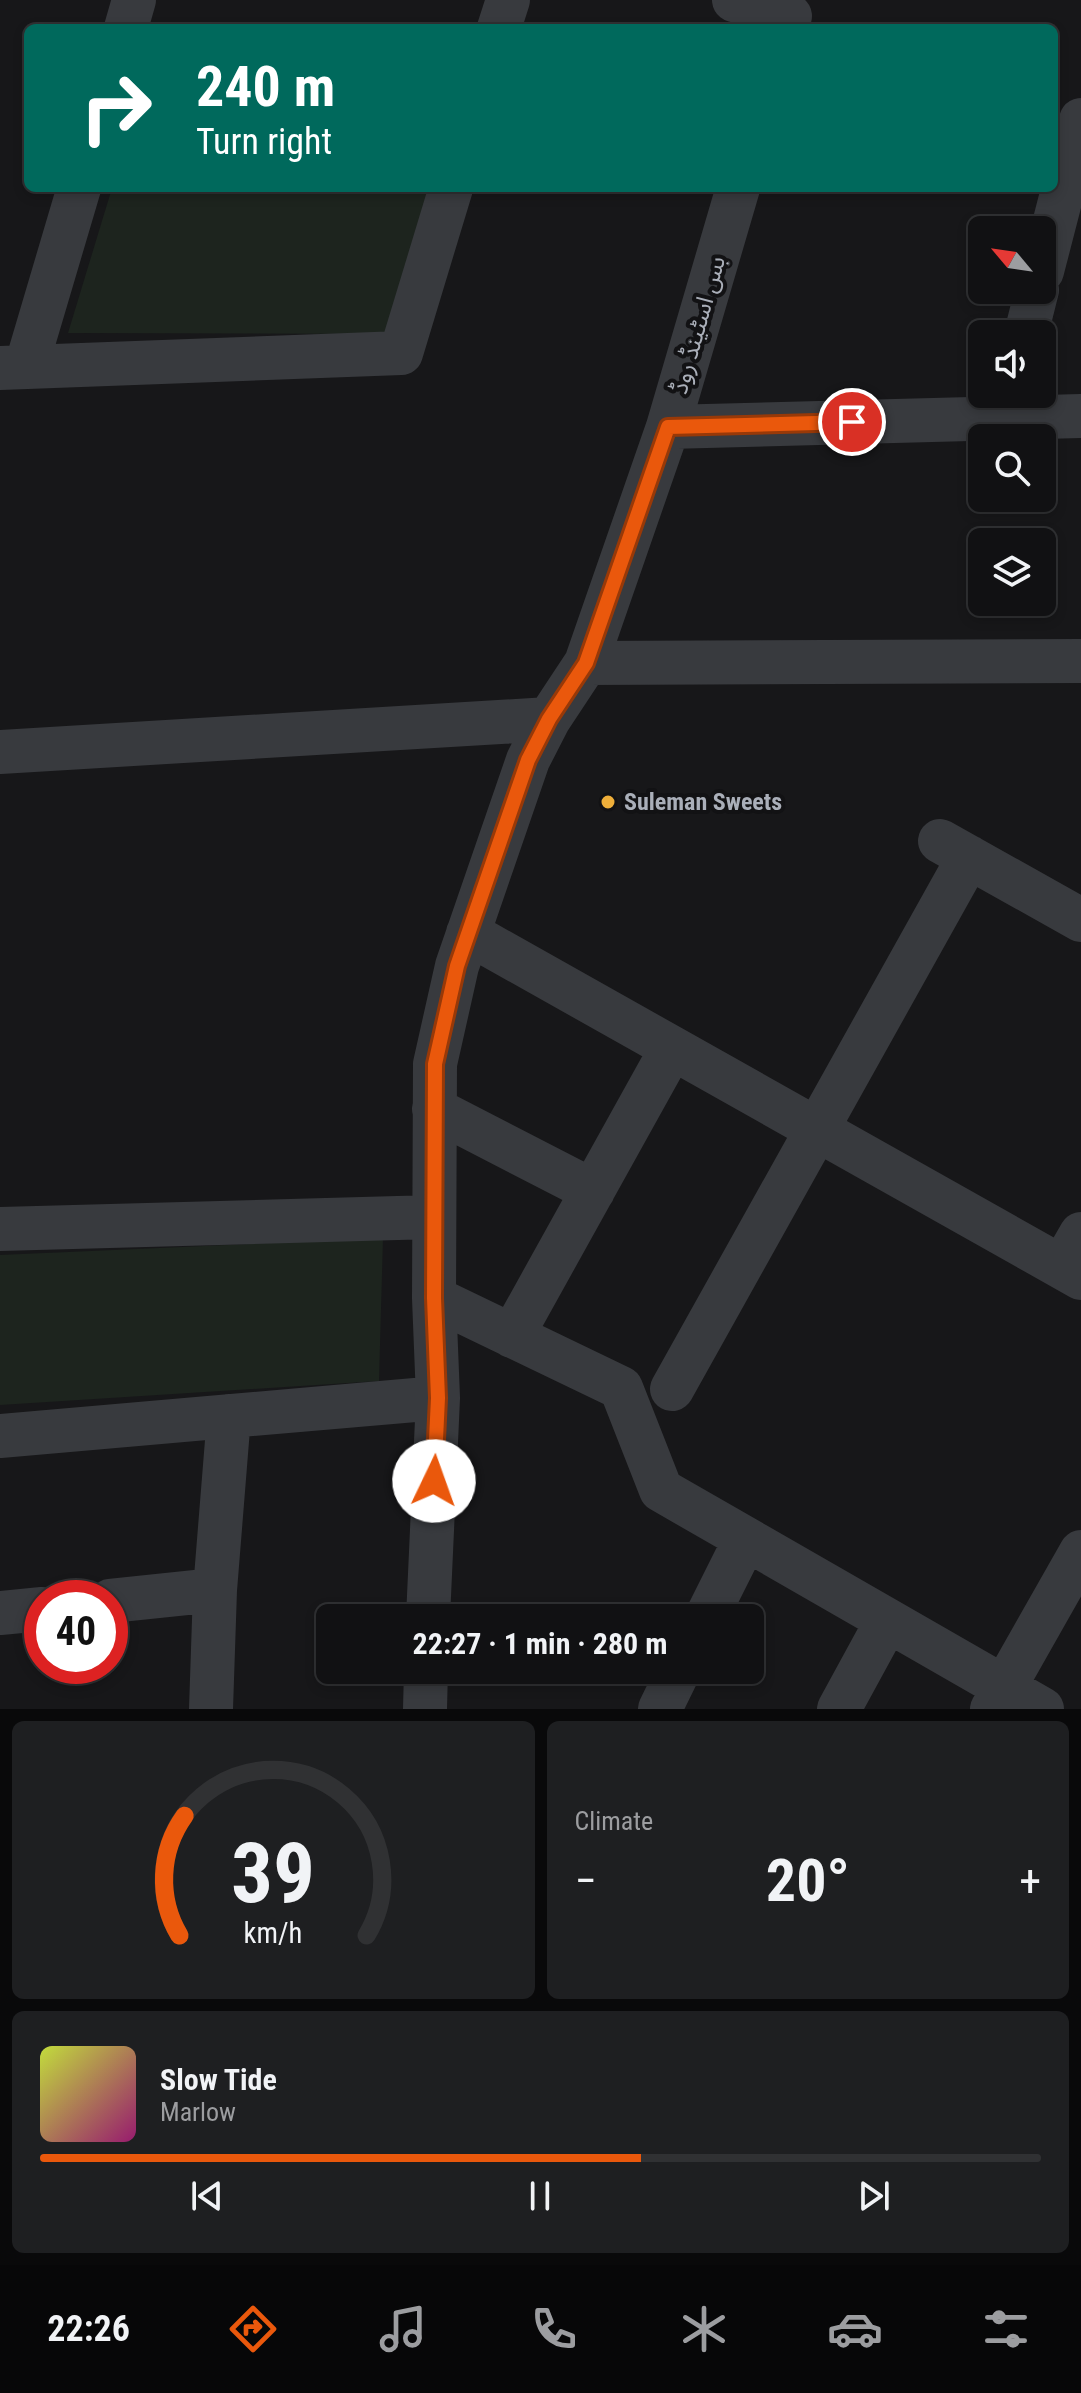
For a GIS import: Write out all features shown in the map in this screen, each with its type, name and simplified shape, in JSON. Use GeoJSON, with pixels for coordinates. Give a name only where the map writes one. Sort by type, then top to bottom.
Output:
{"type":"FeatureCollection","features":[{"type":"Feature","properties":{"kind":"street"},"geometry":{"type":"LineString","coordinates":[[127,24],[134,0]]}},
{"type":"Feature","properties":{"kind":"street"},"geometry":{"type":"LineString","coordinates":[[500,24],[508,0]]}},
{"type":"Feature","properties":{"kind":"street"},"geometry":{"type":"LineString","coordinates":[[734,0],[790,15]]}},
{"type":"Feature","properties":{"kind":"street"},"geometry":{"type":"LineString","coordinates":[[1056,217],[1081,120]]}},
{"type":"Feature","properties":{"kind":"street"},"geometry":{"type":"LineString","coordinates":[[78,192],[13,368],[401,353],[450,192]]}},
{"type":"Feature","properties":{"kind":"street","name":"بس اسٹینڈ روڈ"},"geometry":{"type":"LineString","coordinates":[[429,1604],[438,1398],[434,1298],[435,1064],[468,933],[528,760],[549,719],[586,663],[668,427],[737,192]]}},
{"type":"Feature","properties":{"kind":"street"},"geometry":{"type":"LineString","coordinates":[[668,427],[975,408]]}},
{"type":"Feature","properties":{"kind":"street"},"geometry":{"type":"LineString","coordinates":[[1022,408],[1081,416]]}},
{"type":"Feature","properties":{"kind":"street"},"geometry":{"type":"LineString","coordinates":[[586,663],[1081,661]]}},
{"type":"Feature","properties":{"kind":"street"},"geometry":{"type":"LineString","coordinates":[[0,752],[549,719]]}},
{"type":"Feature","properties":{"kind":"street"},"geometry":{"type":"LineString","coordinates":[[672,1389],[815,1128],[954,849],[1081,920]]}},
{"type":"Feature","properties":{"kind":"street"},"geometry":{"type":"LineString","coordinates":[[468,933],[815,1128],[1075,1260]]}},
{"type":"Feature","properties":{"kind":"street"},"geometry":{"type":"LineString","coordinates":[[512,1336],[672,1048]]}},
{"type":"Feature","properties":{"kind":"street"},"geometry":{"type":"LineString","coordinates":[[434,1109],[593,1191]]}},
{"type":"Feature","properties":{"kind":"street"},"geometry":{"type":"LineString","coordinates":[[0,1229],[434,1217]]}},
{"type":"Feature","properties":{"kind":"street"},"geometry":{"type":"LineString","coordinates":[[434,1298],[621,1388],[661,1490],[887,1621],[998,1698],[1042,1709]]}},
{"type":"Feature","properties":{"kind":"street"},"geometry":{"type":"LineString","coordinates":[[0,1436],[438,1398]]}},
{"type":"Feature","properties":{"kind":"street"},"geometry":{"type":"LineString","coordinates":[[211,1709],[215,1590],[229,1416]]}},
{"type":"Feature","properties":{"kind":"street"},"geometry":{"type":"LineString","coordinates":[[713,1604],[745,1540]]}},
{"type":"Feature","properties":{"kind":"street"},"geometry":{"type":"LineString","coordinates":[[998,1698],[1081,1552]]}},
{"type":"Feature","properties":{"kind":"street"},"geometry":{"type":"LineString","coordinates":[[128,1599],[215,1590]]}},
{"type":"Feature","properties":{"kind":"street"},"geometry":{"type":"LineString","coordinates":[[0,1613],[24,1611]]}},
{"type":"Feature","properties":{"kind":"street"},"geometry":{"type":"LineString","coordinates":[[839,1709],[887,1621]]}},
{"type":"Feature","properties":{"kind":"street"},"geometry":{"type":"LineString","coordinates":[[425,1709],[426,1684]]}},
{"type":"Feature","properties":{"kind":"street"},"geometry":{"type":"LineString","coordinates":[[660,1709],[672,1684]]}},
{"type":"Feature","properties":{"kind":"shaded area"},"geometry":{"type":"Polygon","coordinates":[[[111,192],[435,192],[390,334],[68,333],[111,192]]]}},
{"type":"Feature","properties":{"kind":"shaded area"},"geometry":{"type":"Polygon","coordinates":[[[383,1238],[379,1381],[0,1405],[0,1255],[383,1238]]]}},
{"type":"Feature","properties":{"kind":"place","name":"Suleman Sweets"},"geometry":{"type":"Point","coordinates":[608,802]}},
{"type":"Feature","properties":{"kind":"route"},"geometry":{"type":"LineString","coordinates":[[434,1481],[438,1398],[434,1298],[435,1064],[457,966],[528,760],[549,719],[586,663],[668,427],[852,422]]}}]}
